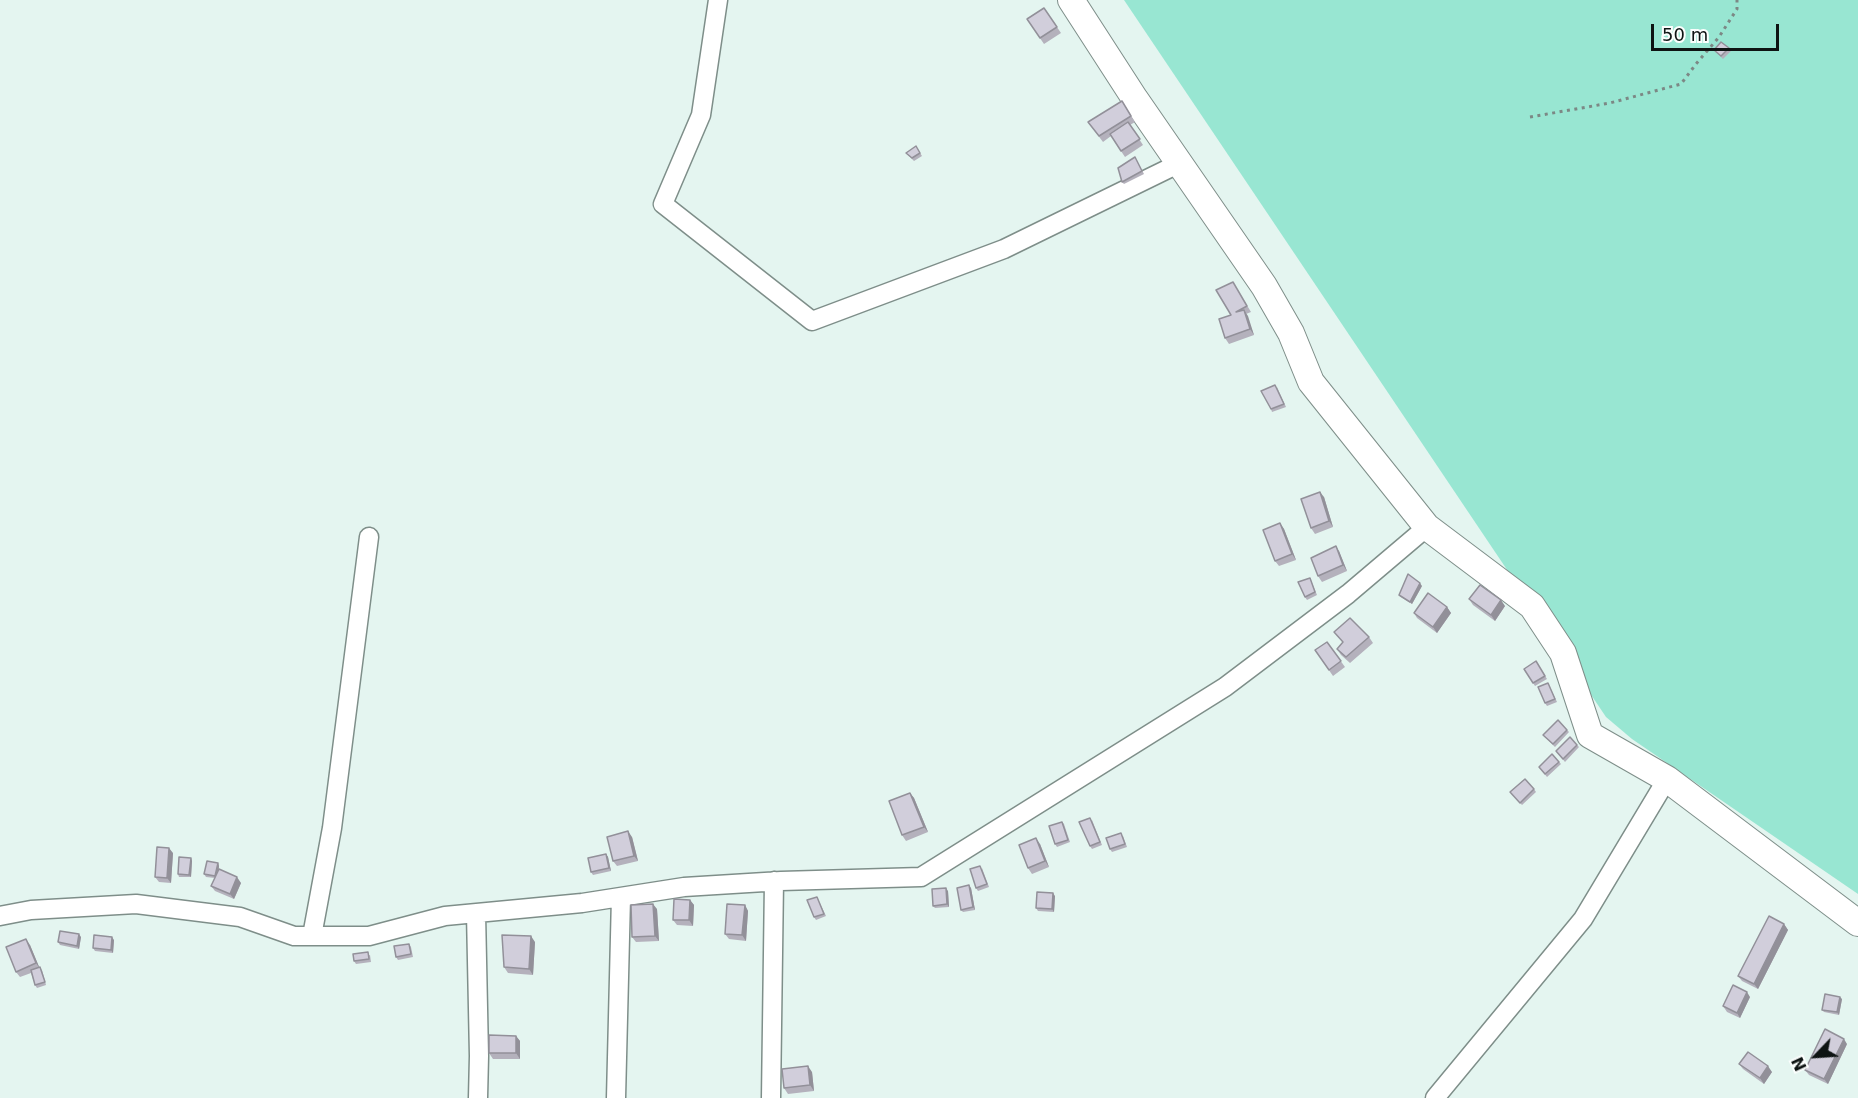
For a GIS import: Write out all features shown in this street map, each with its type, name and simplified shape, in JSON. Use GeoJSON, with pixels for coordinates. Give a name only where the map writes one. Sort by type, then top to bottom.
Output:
{"type":"FeatureCollection","features":[{"type":"Feature","properties":{"kind":"main road"},"geometry":{"type":"LineString","coordinates":[[1071,0],[1264,286],[1291,333],[1311,382],[1427,527],[1532,606],[1563,653],[1590,735],[1667,779],[1858,923]]}},
{"type":"Feature","properties":{"kind":"street"},"geometry":{"type":"LineString","coordinates":[[718,0],[701,115],[663,204],[812,321],[1004,249],[1180,163]]}},
{"type":"Feature","properties":{"kind":"street"},"geometry":{"type":"LineString","coordinates":[[0,916],[31,910],[136,904],[240,917],[294,936],[369,936],[445,916],[582,903],[684,887],[774,881],[921,877],[1225,687],[1348,594],[1427,527]]}},
{"type":"Feature","properties":{"kind":"street"},"geometry":{"type":"LineString","coordinates":[[312,936],[332,828],[369,537]]}},
{"type":"Feature","properties":{"kind":"street"},"geometry":{"type":"LineString","coordinates":[[1435,1098],[1583,919],[1667,779]]}},
{"type":"Feature","properties":{"kind":"street"},"geometry":{"type":"LineString","coordinates":[[771,1098],[774,881]]}},
{"type":"Feature","properties":{"kind":"street"},"geometry":{"type":"LineString","coordinates":[[616,1098],[621,897]]}},
{"type":"Feature","properties":{"kind":"street"},"geometry":{"type":"LineString","coordinates":[[476,913],[478,1098]]}},
{"type":"Feature","properties":{"kind":"path"},"geometry":{"type":"LineString","coordinates":[[1530,117],[1610,103],[1682,84],[1719,37],[1737,9],[1737,0]]}},
{"type":"Feature","properties":{"kind":"green space"},"geometry":{"type":"Polygon","coordinates":[[[1124,0],[1858,0],[1858,894],[1632,739],[1606,717],[1124,0]]]}},
{"type":"Feature","properties":{"kind":"building"},"geometry":{"type":"Polygon","coordinates":[[[1044,8],[1057,27],[1040,38],[1027,19],[1044,8]]]}},
{"type":"Feature","properties":{"kind":"building"},"geometry":{"type":"Polygon","coordinates":[[[1721,42],[1729,48],[1721,56],[1714,50],[1721,42]]]}},
{"type":"Feature","properties":{"kind":"building"},"geometry":{"type":"Polygon","coordinates":[[[1122,101],[1131,116],[1099,136],[1088,122],[1122,101]]]}},
{"type":"Feature","properties":{"kind":"building"},"geometry":{"type":"Polygon","coordinates":[[[1128,122],[1140,139],[1121,151],[1110,134],[1128,122]]]}},
{"type":"Feature","properties":{"kind":"building"},"geometry":{"type":"Polygon","coordinates":[[[916,146],[920,153],[912,158],[906,153],[916,146]]]}},
{"type":"Feature","properties":{"kind":"building"},"geometry":{"type":"Polygon","coordinates":[[[1135,157],[1142,171],[1122,182],[1118,168],[1135,157]]]}},
{"type":"Feature","properties":{"kind":"building"},"geometry":{"type":"Polygon","coordinates":[[[1233,282],[1247,306],[1236,312],[1244,310],[1250,329],[1225,338],[1219,319],[1231,315],[1216,290],[1233,282]]]}},
{"type":"Feature","properties":{"kind":"building"},"geometry":{"type":"Polygon","coordinates":[[[1275,385],[1284,404],[1271,409],[1261,391],[1275,385]]]}},
{"type":"Feature","properties":{"kind":"building"},"geometry":{"type":"Polygon","coordinates":[[[1320,492],[1329,521],[1311,528],[1301,499],[1320,492]]]}},
{"type":"Feature","properties":{"kind":"building"},"geometry":{"type":"Polygon","coordinates":[[[1280,523],[1292,554],[1275,561],[1263,530],[1280,523]]]}},
{"type":"Feature","properties":{"kind":"building"},"geometry":{"type":"Polygon","coordinates":[[[1336,546],[1343,565],[1318,576],[1311,558],[1336,546]]]}},
{"type":"Feature","properties":{"kind":"building"},"geometry":{"type":"Polygon","coordinates":[[[1408,574],[1420,583],[1410,602],[1399,595],[1408,574]]]}},
{"type":"Feature","properties":{"kind":"building"},"geometry":{"type":"Polygon","coordinates":[[[1310,578],[1315,592],[1305,597],[1298,582],[1310,578]]]}},
{"type":"Feature","properties":{"kind":"building"},"geometry":{"type":"Polygon","coordinates":[[[1480,585],[1501,600],[1491,615],[1469,599],[1480,585]]]}},
{"type":"Feature","properties":{"kind":"building"},"geometry":{"type":"Polygon","coordinates":[[[1428,593],[1447,607],[1433,627],[1414,613],[1428,593]]]}},
{"type":"Feature","properties":{"kind":"building"},"geometry":{"type":"Polygon","coordinates":[[[1350,618],[1369,637],[1346,657],[1337,649],[1343,642],[1334,632],[1350,618]]]}},
{"type":"Feature","properties":{"kind":"building"},"geometry":{"type":"Polygon","coordinates":[[[1327,642],[1341,661],[1329,670],[1315,650],[1327,642]]]}},
{"type":"Feature","properties":{"kind":"building"},"geometry":{"type":"Polygon","coordinates":[[[1536,661],[1545,676],[1533,683],[1524,669],[1536,661]]]}},
{"type":"Feature","properties":{"kind":"building"},"geometry":{"type":"Polygon","coordinates":[[[1548,683],[1555,699],[1545,703],[1538,687],[1548,683]]]}},
{"type":"Feature","properties":{"kind":"building"},"geometry":{"type":"Polygon","coordinates":[[[1558,720],[1567,730],[1553,744],[1543,735],[1558,720]]]}},
{"type":"Feature","properties":{"kind":"building"},"geometry":{"type":"Polygon","coordinates":[[[1570,737],[1577,745],[1563,759],[1556,751],[1570,737]]]}},
{"type":"Feature","properties":{"kind":"building"},"geometry":{"type":"Polygon","coordinates":[[[1552,754],[1559,762],[1545,774],[1539,767],[1552,754]]]}},
{"type":"Feature","properties":{"kind":"building"},"geometry":{"type":"Polygon","coordinates":[[[1525,779],[1534,789],[1520,803],[1510,792],[1525,779]]]}},
{"type":"Feature","properties":{"kind":"building"},"geometry":{"type":"Polygon","coordinates":[[[910,793],[924,827],[902,835],[889,801],[910,793]]]}},
{"type":"Feature","properties":{"kind":"building"},"geometry":{"type":"Polygon","coordinates":[[[1090,818],[1100,842],[1090,846],[1079,822],[1090,818]]]}},
{"type":"Feature","properties":{"kind":"building"},"geometry":{"type":"Polygon","coordinates":[[[1062,822],[1068,840],[1055,844],[1049,826],[1062,822]]]}},
{"type":"Feature","properties":{"kind":"building"},"geometry":{"type":"Polygon","coordinates":[[[628,831],[634,856],[613,861],[607,837],[628,831]]]}},
{"type":"Feature","properties":{"kind":"building"},"geometry":{"type":"Polygon","coordinates":[[[1121,833],[1125,844],[1110,849],[1106,838],[1121,833]]]}},
{"type":"Feature","properties":{"kind":"building"},"geometry":{"type":"Polygon","coordinates":[[[1036,838],[1045,861],[1028,868],[1019,845],[1036,838]]]}},
{"type":"Feature","properties":{"kind":"building"},"geometry":{"type":"Polygon","coordinates":[[[157,847],[169,848],[167,878],[155,877],[157,847]]]}},
{"type":"Feature","properties":{"kind":"building"},"geometry":{"type":"Polygon","coordinates":[[[606,854],[609,868],[591,872],[588,858],[606,854]]]}},
{"type":"Feature","properties":{"kind":"building"},"geometry":{"type":"Polygon","coordinates":[[[179,857],[191,858],[189,875],[178,874],[179,857]]]}},
{"type":"Feature","properties":{"kind":"building"},"geometry":{"type":"Polygon","coordinates":[[[207,861],[218,863],[215,876],[204,874],[207,861]]]}},
{"type":"Feature","properties":{"kind":"building"},"geometry":{"type":"Polygon","coordinates":[[[980,866],[987,884],[976,888],[970,869],[980,866]]]}},
{"type":"Feature","properties":{"kind":"building"},"geometry":{"type":"Polygon","coordinates":[[[219,869],[237,877],[230,894],[211,886],[219,869]]]}},
{"type":"Feature","properties":{"kind":"building"},"geometry":{"type":"Polygon","coordinates":[[[969,885],[973,907],[961,910],[957,888],[969,885]]]}},
{"type":"Feature","properties":{"kind":"building"},"geometry":{"type":"Polygon","coordinates":[[[946,888],[947,904],[933,906],[932,889],[946,888]]]}},
{"type":"Feature","properties":{"kind":"building"},"geometry":{"type":"Polygon","coordinates":[[[1037,892],[1053,893],[1052,909],[1036,908],[1037,892]]]}},
{"type":"Feature","properties":{"kind":"building"},"geometry":{"type":"Polygon","coordinates":[[[817,897],[824,914],[814,917],[807,900],[817,897]]]}},
{"type":"Feature","properties":{"kind":"building"},"geometry":{"type":"Polygon","coordinates":[[[674,899],[690,900],[689,920],[673,920],[674,899]]]}},
{"type":"Feature","properties":{"kind":"building"},"geometry":{"type":"Polygon","coordinates":[[[653,904],[655,936],[632,937],[631,905],[653,904]]]}},
{"type":"Feature","properties":{"kind":"building"},"geometry":{"type":"Polygon","coordinates":[[[727,904],[745,905],[742,935],[725,934],[727,904]]]}},
{"type":"Feature","properties":{"kind":"building"},"geometry":{"type":"Polygon","coordinates":[[[1769,916],[1784,924],[1754,984],[1738,976],[1769,916]]]}},
{"type":"Feature","properties":{"kind":"building"},"geometry":{"type":"Polygon","coordinates":[[[60,931],[79,934],[77,946],[58,942],[60,931]]]}},
{"type":"Feature","properties":{"kind":"building"},"geometry":{"type":"Polygon","coordinates":[[[94,935],[112,937],[111,950],[93,948],[94,935]]]}},
{"type":"Feature","properties":{"kind":"building"},"geometry":{"type":"Polygon","coordinates":[[[502,935],[531,936],[529,969],[504,967],[502,935]]]}},
{"type":"Feature","properties":{"kind":"building"},"geometry":{"type":"Polygon","coordinates":[[[26,939],[36,963],[16,972],[6,947],[26,939]]]}},
{"type":"Feature","properties":{"kind":"building"},"geometry":{"type":"Polygon","coordinates":[[[409,944],[411,954],[396,957],[394,946],[409,944]]]}},
{"type":"Feature","properties":{"kind":"building"},"geometry":{"type":"Polygon","coordinates":[[[368,952],[369,959],[354,961],[353,954],[368,952]]]}},
{"type":"Feature","properties":{"kind":"building"},"geometry":{"type":"Polygon","coordinates":[[[40,967],[45,982],[35,985],[31,970],[40,967]]]}},
{"type":"Feature","properties":{"kind":"building"},"geometry":{"type":"Polygon","coordinates":[[[1733,985],[1747,992],[1737,1013],[1723,1006],[1733,985]]]}},
{"type":"Feature","properties":{"kind":"building"},"geometry":{"type":"Polygon","coordinates":[[[1825,994],[1840,997],[1837,1012],[1822,1010],[1825,994]]]}},
{"type":"Feature","properties":{"kind":"building"},"geometry":{"type":"Polygon","coordinates":[[[1825,1029],[1844,1039],[1824,1079],[1805,1070],[1825,1029]]]}},
{"type":"Feature","properties":{"kind":"building"},"geometry":{"type":"Polygon","coordinates":[[[489,1035],[516,1036],[516,1053],[489,1053],[489,1035]]]}},
{"type":"Feature","properties":{"kind":"building"},"geometry":{"type":"Polygon","coordinates":[[[1748,1052],[1768,1066],[1760,1078],[1739,1064],[1748,1052]]]}},
{"type":"Feature","properties":{"kind":"building"},"geometry":{"type":"Polygon","coordinates":[[[808,1066],[810,1085],[784,1088],[782,1069],[808,1066]]]}}]}
